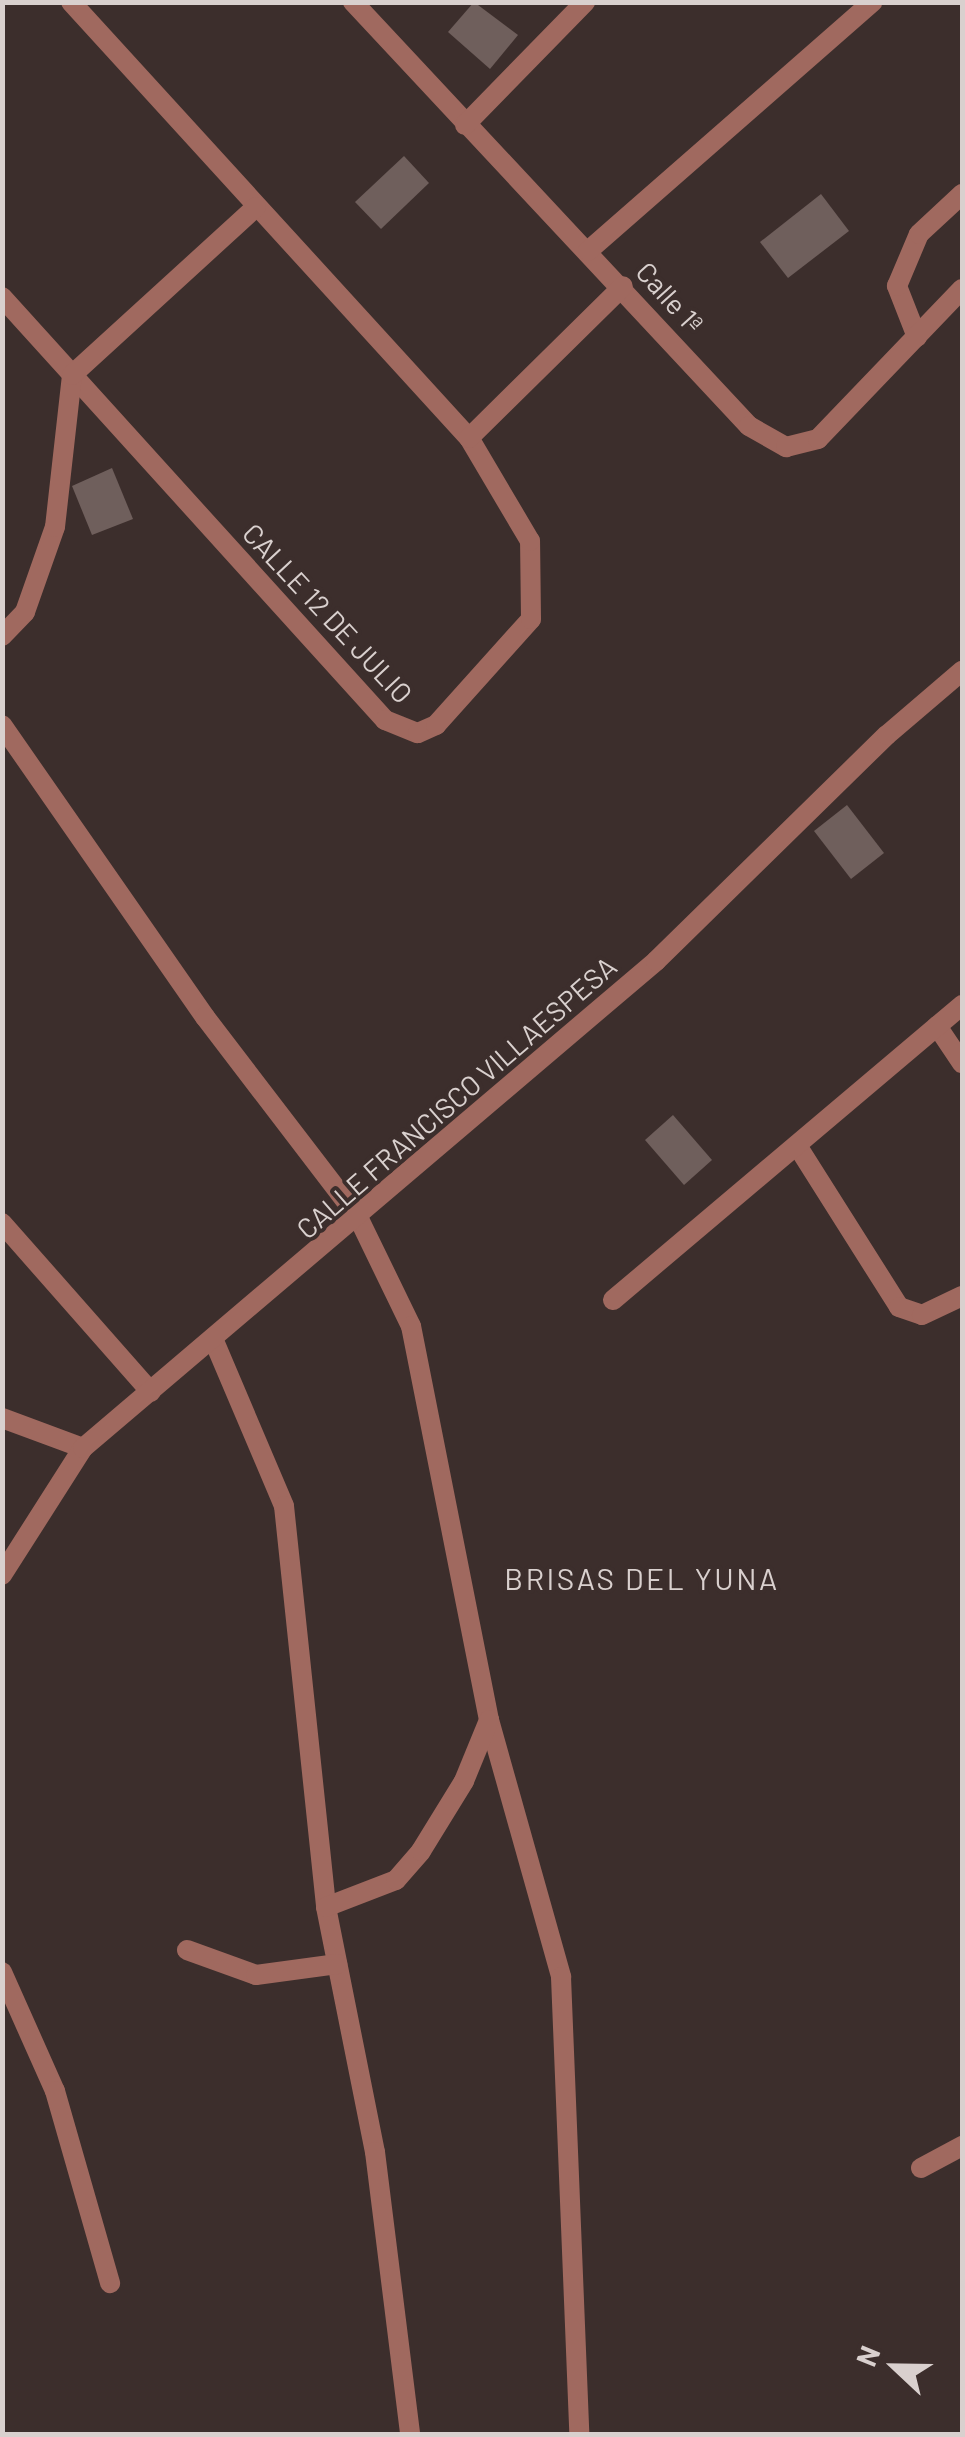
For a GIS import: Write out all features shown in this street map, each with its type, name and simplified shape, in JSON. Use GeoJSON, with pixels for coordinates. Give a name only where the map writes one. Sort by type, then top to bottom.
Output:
{"type":"FeatureCollection","features":[{"type":"Feature","properties":{"kind":"street"},"geometry":{"type":"LineString","coordinates":[[71,2],[469,438],[623,286]]}},
{"type":"Feature","properties":{"kind":"street","name":"Calle 1ª"},"geometry":{"type":"LineString","coordinates":[[353,2],[465,125],[623,286],[749,426],[786,447],[818,439],[962,290]]}},
{"type":"Feature","properties":{"kind":"street"},"geometry":{"type":"LineString","coordinates":[[465,125],[586,2]]}},
{"type":"Feature","properties":{"kind":"street"},"geometry":{"type":"LineString","coordinates":[[588,251],[872,2]]}},
{"type":"Feature","properties":{"kind":"street"},"geometry":{"type":"LineString","coordinates":[[917,336],[898,286],[901,274],[920,234],[962,194]]}},
{"type":"Feature","properties":{"kind":"street"},"geometry":{"type":"LineString","coordinates":[[2,636],[25,612],[54,527],[72,375],[256,207]]}},
{"type":"Feature","properties":{"kind":"street","name":"CALLE 12 DE JULIO"},"geometry":{"type":"LineString","coordinates":[[2,297],[385,720],[418,734],[436,725],[531,619],[536,599],[530,541],[469,438]]}},
{"type":"Feature","properties":{"kind":"street","name":"CALLE FRANCISCO VILLAESPESA"},"geometry":{"type":"LineString","coordinates":[[2,1575],[83,1448],[214,1341],[656,961],[887,735],[962,671]]}},
{"type":"Feature","properties":{"kind":"street"},"geometry":{"type":"LineString","coordinates":[[2,725],[205,1017],[358,1217],[411,1326],[489,1720],[561,1977],[580,2434]]}},
{"type":"Feature","properties":{"kind":"street"},"geometry":{"type":"LineString","coordinates":[[613,1300],[962,1005]]}},
{"type":"Feature","properties":{"kind":"street"},"geometry":{"type":"LineString","coordinates":[[937,1026],[962,1063]]}},
{"type":"Feature","properties":{"kind":"street"},"geometry":{"type":"LineString","coordinates":[[798,1147],[898,1307],[922,1315],[962,1296]]}},
{"type":"Feature","properties":{"kind":"street"},"geometry":{"type":"LineString","coordinates":[[2,1223],[151,1392]]}},
{"type":"Feature","properties":{"kind":"street"},"geometry":{"type":"LineString","coordinates":[[214,1341],[284,1506],[326,1907],[375,2152],[410,2434]]}},
{"type":"Feature","properties":{"kind":"street"},"geometry":{"type":"LineString","coordinates":[[2,1418],[83,1448]]}},
{"type":"Feature","properties":{"kind":"street"},"geometry":{"type":"LineString","coordinates":[[326,1907],[396,1880],[420,1852],[464,1781],[489,1720]]}},
{"type":"Feature","properties":{"kind":"street"},"geometry":{"type":"LineString","coordinates":[[187,1950],[256,1975],[337,1964]]}},
{"type":"Feature","properties":{"kind":"street"},"geometry":{"type":"LineString","coordinates":[[2,1972],[55,2091],[110,2283]]}},
{"type":"Feature","properties":{"kind":"street"},"geometry":{"type":"LineString","coordinates":[[921,2168],[962,2146]]}},
{"type":"Feature","properties":{"kind":"building"},"geometry":{"type":"Polygon","coordinates":[[[474,2],[518,35],[490,69],[448,32],[474,2]]]}},
{"type":"Feature","properties":{"kind":"building"},"geometry":{"type":"Polygon","coordinates":[[[404,156],[429,183],[381,229],[355,202],[404,156]]]}},
{"type":"Feature","properties":{"kind":"building"},"geometry":{"type":"Polygon","coordinates":[[[821,194],[849,231],[788,278],[760,242],[821,194]]]}},
{"type":"Feature","properties":{"kind":"building"},"geometry":{"type":"Polygon","coordinates":[[[112,468],[133,519],[92,535],[72,486],[112,468]]]}},
{"type":"Feature","properties":{"kind":"building"},"geometry":{"type":"Polygon","coordinates":[[[847,805],[884,853],[851,879],[814,831],[847,805]]]}},
{"type":"Feature","properties":{"kind":"building"},"geometry":{"type":"Polygon","coordinates":[[[673,1115],[712,1160],[684,1185],[645,1140],[673,1115]]]}},
{"type":"Feature","properties":{"kind":"district","name":"BRISAS DEL YUNA"},"geometry":{"type":"Point","coordinates":[642,1578]}}]}
